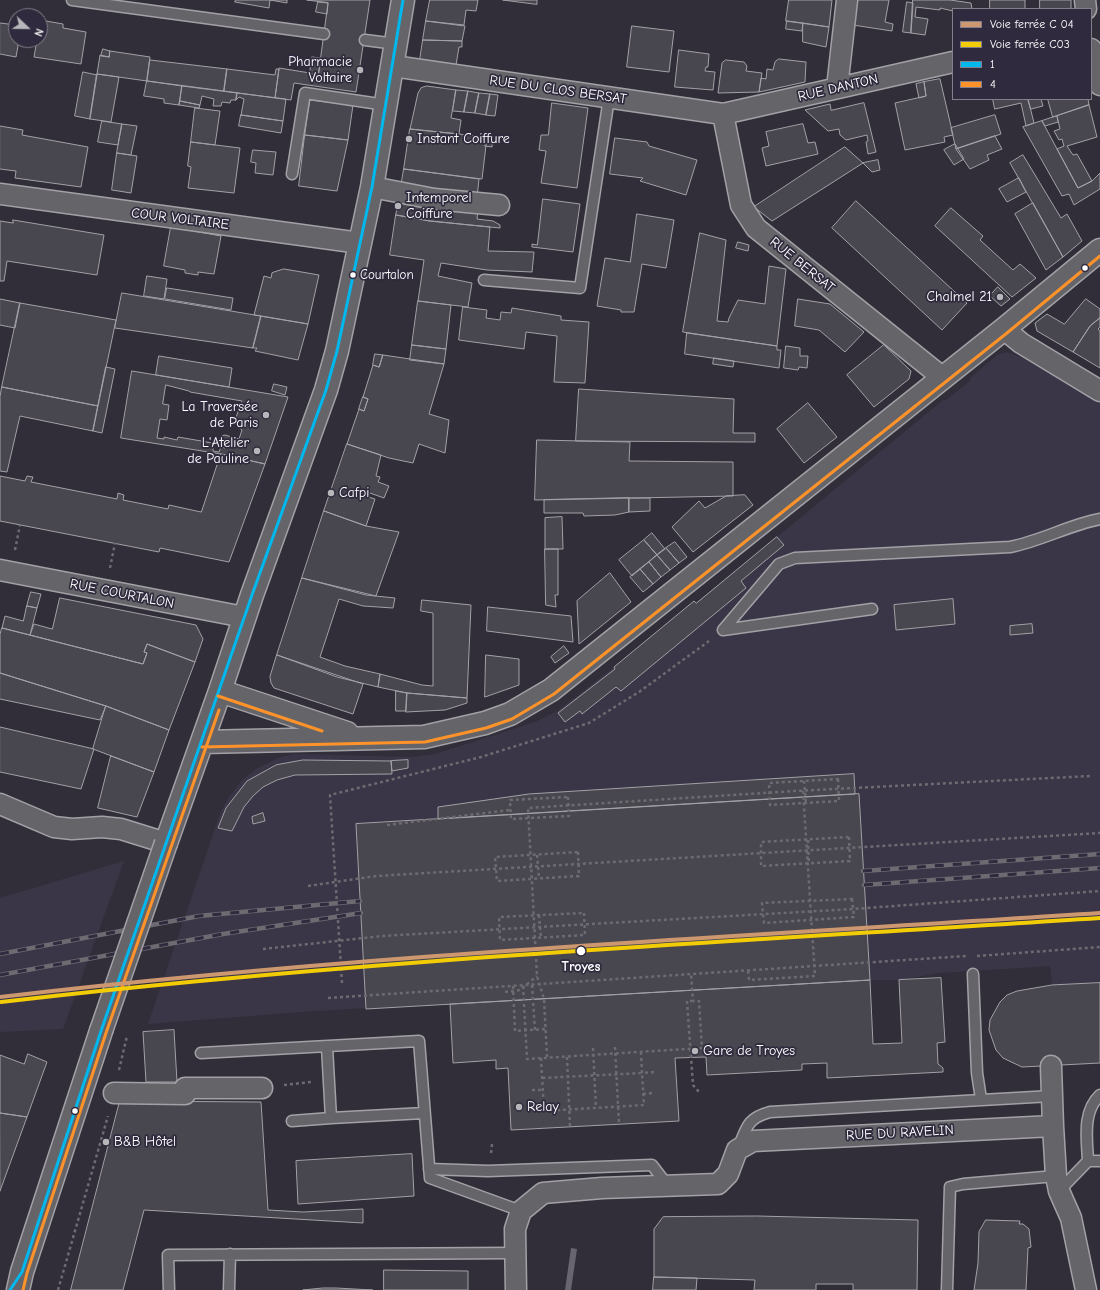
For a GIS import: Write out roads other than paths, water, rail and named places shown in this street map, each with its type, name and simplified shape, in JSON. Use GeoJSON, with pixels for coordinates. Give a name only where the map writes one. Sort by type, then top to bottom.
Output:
{"type":"FeatureCollection","features":[{"type":"Feature","properties":{"kind":"main road"},"geometry":{"type":"LineString","coordinates":[[10,1290],[20,1281],[101,1031],[220,691],[244,617],[326,390],[337,351],[372,187],[403,1]]}},
{"type":"Feature","properties":{"kind":"main road"},"geometry":{"type":"LineString","coordinates":[[202,742],[424,737],[458,731],[510,714],[540,698],[1004,329],[1100,250]]}},
{"type":"Feature","properties":{"kind":"main road"},"geometry":{"type":"LineString","coordinates":[[220,691],[365,739]]}},
{"type":"Feature","properties":{"kind":"street"},"geometry":{"type":"LineString","coordinates":[[837,88],[847,0]]}},
{"type":"Feature","properties":{"kind":"street"},"geometry":{"type":"LineString","coordinates":[[1092,53],[1100,85]]}},
{"type":"Feature","properties":{"kind":"street","name":"RUE DANTON"},"geometry":{"type":"LineString","coordinates":[[722,114],[952,62]]}},
{"type":"Feature","properties":{"kind":"street","name":"RUE DU CLOS BERSAT"},"geometry":{"type":"LineString","coordinates":[[393,66],[722,114]]}},
{"type":"Feature","properties":{"kind":"street","name":"RUE BERSAT"},"geometry":{"type":"LineString","coordinates":[[722,114],[741,204],[756,228],[942,378]]}},
{"type":"Feature","properties":{"kind":"street"},"geometry":{"type":"LineString","coordinates":[[372,187],[434,199],[499,205]]}},
{"type":"Feature","properties":{"kind":"street","name":"COUR VOLTAIRE"},"geometry":{"type":"LineString","coordinates":[[0,194],[360,243]]}},
{"type":"Feature","properties":{"kind":"street"},"geometry":{"type":"LineString","coordinates":[[1004,329],[1021,343],[1100,391]]}},
{"type":"Feature","properties":{"kind":"street","name":"RUE COURTALON"},"geometry":{"type":"LineString","coordinates":[[0,570],[244,617]]}},
{"type":"Feature","properties":{"kind":"street"},"geometry":{"type":"LineString","coordinates":[[0,804],[54,826],[72,829],[102,827],[121,829],[166,843]]}},
{"type":"Feature","properties":{"kind":"street"},"geometry":{"type":"LineString","coordinates":[[1051,1066],[1053,1126],[1058,1183],[1072,1218],[1086,1290]]}},
{"type":"Feature","properties":{"kind":"street"},"geometry":{"type":"LineString","coordinates":[[114,1093],[186,1094],[185,1088],[262,1088]]}},
{"type":"Feature","properties":{"kind":"street","name":"RUE DU RAVELIN"},"geometry":{"type":"LineString","coordinates":[[737,1150],[753,1141],[1053,1126]]}},
{"type":"Feature","properties":{"kind":"street"},"geometry":{"type":"LineString","coordinates":[[516,1290],[515,1229],[521,1211],[543,1193],[602,1188],[718,1184],[728,1174],[737,1150]]}},
{"type":"Feature","properties":{"kind":"lane"},"geometry":{"type":"LineString","coordinates":[[72,0],[324,34]]}},
{"type":"Feature","properties":{"kind":"lane"},"geometry":{"type":"LineString","coordinates":[[365,40],[396,44]]}},
{"type":"Feature","properties":{"kind":"lane"},"geometry":{"type":"LineString","coordinates":[[292,174],[305,93],[386,104]]}},
{"type":"Feature","properties":{"kind":"lane"},"geometry":{"type":"LineString","coordinates":[[484,280],[580,288],[609,98]]}},
{"type":"Feature","properties":{"kind":"lane"},"geometry":{"type":"LineString","coordinates":[[872,609],[723,630],[779,564],[795,558],[1010,547],[1032,542],[1083,522],[1100,519]]}},
{"type":"Feature","properties":{"kind":"lane"},"geometry":{"type":"LineString","coordinates":[[973,974],[977,1073],[981,1100]]}},
{"type":"Feature","properties":{"kind":"lane"},"geometry":{"type":"LineString","coordinates":[[201,1054],[420,1041],[430,1178],[521,1211]]}},
{"type":"Feature","properties":{"kind":"lane"},"geometry":{"type":"LineString","coordinates":[[327,1047],[331,1118]]}},
{"type":"Feature","properties":{"kind":"lane"},"geometry":{"type":"LineString","coordinates":[[1088,1162],[1087,1121],[1093,1102],[1100,1095]]}},
{"type":"Feature","properties":{"kind":"lane"},"geometry":{"type":"LineString","coordinates":[[737,1150],[750,1122],[762,1114],[770,1112],[1052,1096]]}},
{"type":"Feature","properties":{"kind":"lane"},"geometry":{"type":"LineString","coordinates":[[292,1121],[424,1112]]}},
{"type":"Feature","properties":{"kind":"lane"},"geometry":{"type":"LineString","coordinates":[[947,1290],[950,1187],[963,1184],[1058,1183],[1088,1162],[1100,1161]]}},
{"type":"Feature","properties":{"kind":"lane"},"geometry":{"type":"LineString","coordinates":[[429,1169],[488,1171],[652,1165],[668,1186]]}},
{"type":"Feature","properties":{"kind":"lane"},"geometry":{"type":"LineString","coordinates":[[169,1290],[168,1254],[515,1253]]}},
{"type":"Feature","properties":{"kind":"lane"},"geometry":{"type":"LineString","coordinates":[[229,1290],[230,1254]]}},
{"type":"Feature","properties":{"kind":"railway"},"geometry":{"type":"LineString","coordinates":[[863,871],[1100,854]]}},
{"type":"Feature","properties":{"kind":"railway"},"geometry":{"type":"LineString","coordinates":[[864,885],[1100,868]]}},
{"type":"Feature","properties":{"kind":"railway"},"geometry":{"type":"LineString","coordinates":[[0,954],[199,916],[360,901]]}},
{"type":"Feature","properties":{"kind":"railway"},"geometry":{"type":"LineString","coordinates":[[0,975],[223,934],[361,913]]}},
{"type":"Feature","properties":{"kind":"rail line","name":"C03"},"geometry":{"type":"LineString","coordinates":[[1,1002],[138,987],[412,963],[1100,918]]}},
{"type":"Feature","properties":{"kind":"place","name":"Pharmacie Voltaire"},"geometry":{"type":"Point","coordinates":[360,70]}},
{"type":"Feature","properties":{"kind":"place","name":"Instant Coiffure"},"geometry":{"type":"Point","coordinates":[409,139]}},
{"type":"Feature","properties":{"kind":"place","name":"Intemporel Coiffure"},"geometry":{"type":"Point","coordinates":[398,206]}},
{"type":"Feature","properties":{"kind":"place","name":"Courtalon"},"geometry":{"type":"Point","coordinates":[353,275]}},
{"type":"Feature","properties":{"kind":"place","name":"Chalmel 21"},"geometry":{"type":"Point","coordinates":[1000,297]}},
{"type":"Feature","properties":{"kind":"place","name":"La Traversée de Paris"},"geometry":{"type":"Point","coordinates":[266,415]}},
{"type":"Feature","properties":{"kind":"place","name":"L'Atelier de Pauline"},"geometry":{"type":"Point","coordinates":[257,451]}},
{"type":"Feature","properties":{"kind":"place","name":"Cafpi"},"geometry":{"type":"Point","coordinates":[331,493]}},
{"type":"Feature","properties":{"kind":"place","name":"Troyes"},"geometry":{"type":"Point","coordinates":[581,951]}},
{"type":"Feature","properties":{"kind":"place","name":"Gare de Troyes"},"geometry":{"type":"Point","coordinates":[695,1051]}},
{"type":"Feature","properties":{"kind":"place","name":"Relay"},"geometry":{"type":"Point","coordinates":[519,1107]}},
{"type":"Feature","properties":{"kind":"place","name":"B&B Hôtel"},"geometry":{"type":"Point","coordinates":[106,1142]}}]}
